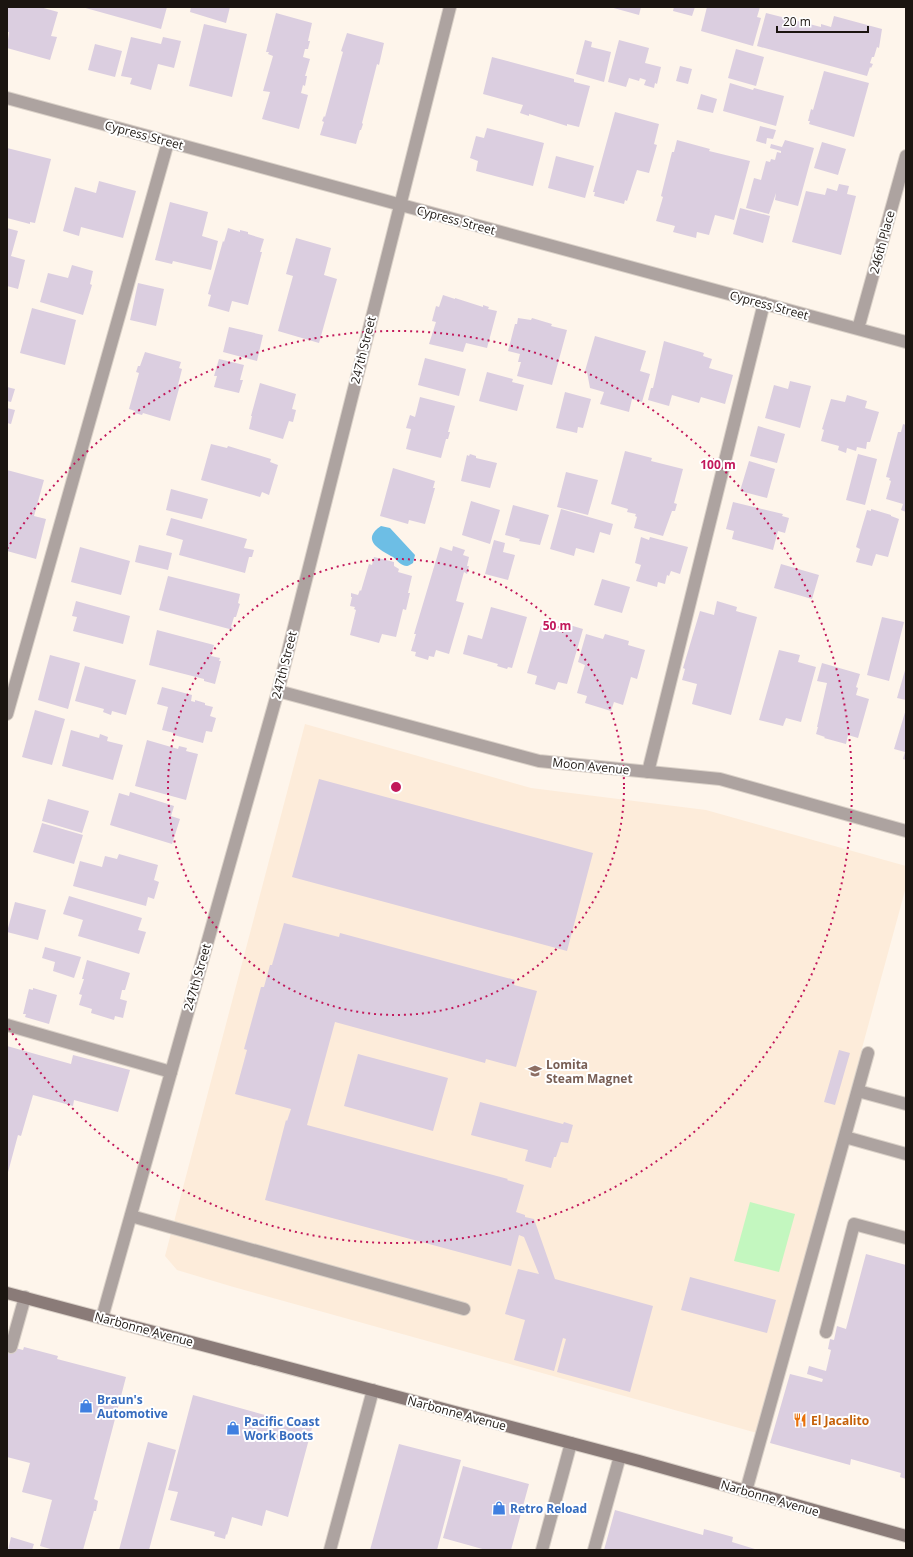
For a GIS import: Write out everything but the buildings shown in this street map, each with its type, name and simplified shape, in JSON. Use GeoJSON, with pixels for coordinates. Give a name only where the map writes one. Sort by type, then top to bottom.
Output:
{"type":"FeatureCollection","features":[{"type":"Feature","properties":{"kind":"main road","name":"Narbonne Avenue"},"geometry":{"type":"LineString","coordinates":[[7,1293],[620,1456],[906,1536]]}},
{"type":"Feature","properties":{"kind":"street","name":"247th Street"},"geometry":{"type":"LineString","coordinates":[[102,1318],[278,691],[450,7]]}},
{"type":"Feature","properties":{"kind":"street","name":"Cypress Street"},"geometry":{"type":"LineString","coordinates":[[7,98],[906,342]]}},
{"type":"Feature","properties":{"kind":"street"},"geometry":{"type":"LineString","coordinates":[[7,714],[168,142]]}},
{"type":"Feature","properties":{"kind":"street","name":"246th Place"},"geometry":{"type":"LineString","coordinates":[[858,329],[906,156]]}},
{"type":"Feature","properties":{"kind":"street"},"geometry":{"type":"LineString","coordinates":[[648,772],[764,303]]}},
{"type":"Feature","properties":{"kind":"street","name":"Moon Avenue"},"geometry":{"type":"LineString","coordinates":[[278,691],[539,760],[720,779],[906,831]]}},
{"type":"Feature","properties":{"kind":"street"},"geometry":{"type":"LineString","coordinates":[[7,1025],[171,1072]]}},
{"type":"Feature","properties":{"kind":"street"},"geometry":{"type":"LineString","coordinates":[[746,1491],[868,1054]]}},
{"type":"Feature","properties":{"kind":"street"},"geometry":{"type":"LineString","coordinates":[[858,1091],[906,1104]]}},
{"type":"Feature","properties":{"kind":"street"},"geometry":{"type":"LineString","coordinates":[[845,1137],[906,1154]]}},
{"type":"Feature","properties":{"kind":"street"},"geometry":{"type":"LineString","coordinates":[[131,1216],[464,1309]]}},
{"type":"Feature","properties":{"kind":"street"},"geometry":{"type":"LineString","coordinates":[[826,1332],[854,1224],[906,1238]]}},
{"type":"Feature","properties":{"kind":"street"},"geometry":{"type":"LineString","coordinates":[[11,1347],[25,1297]]}},
{"type":"Feature","properties":{"kind":"street"},"geometry":{"type":"LineString","coordinates":[[330,1550],[373,1390]]}},
{"type":"Feature","properties":{"kind":"street"},"geometry":{"type":"LineString","coordinates":[[542,1550],[571,1443]]}},
{"type":"Feature","properties":{"kind":"street"},"geometry":{"type":"LineString","coordinates":[[594,1550],[620,1456]]}},
{"type":"Feature","properties":{"kind":"shaded area","name":"Lomita Steam Magnet"},"geometry":{"type":"Polygon","coordinates":[[[305,724],[531,788],[706,810],[906,866],[906,887],[757,1433],[230,1286],[177,1270],[165,1256],[305,724]]]}},
{"type":"Feature","properties":{"kind":"green space"},"geometry":{"type":"Polygon","coordinates":[[[750,1202],[795,1214],[779,1272],[734,1261],[750,1202]]]}},
{"type":"Feature","properties":{"kind":"water"},"geometry":{"type":"Polygon","coordinates":[[[381,526],[390,528],[415,555],[413,563],[405,566],[374,544],[372,536],[381,526]]]}},
{"type":"Feature","properties":{"kind":"place","name":"Lomita Steam Magnet"},"geometry":{"type":"Point","coordinates":[535,1071]}},
{"type":"Feature","properties":{"kind":"place","name":"Braun's Automotive"},"geometry":{"type":"Point","coordinates":[86,1406]}},
{"type":"Feature","properties":{"kind":"place","name":"El Jacalito"},"geometry":{"type":"Point","coordinates":[800,1420]}},
{"type":"Feature","properties":{"kind":"place","name":"Pacific Coast Work Boots"},"geometry":{"type":"Point","coordinates":[233,1428]}},
{"type":"Feature","properties":{"kind":"place","name":"Retro Reload"},"geometry":{"type":"Point","coordinates":[499,1508]}}]}
